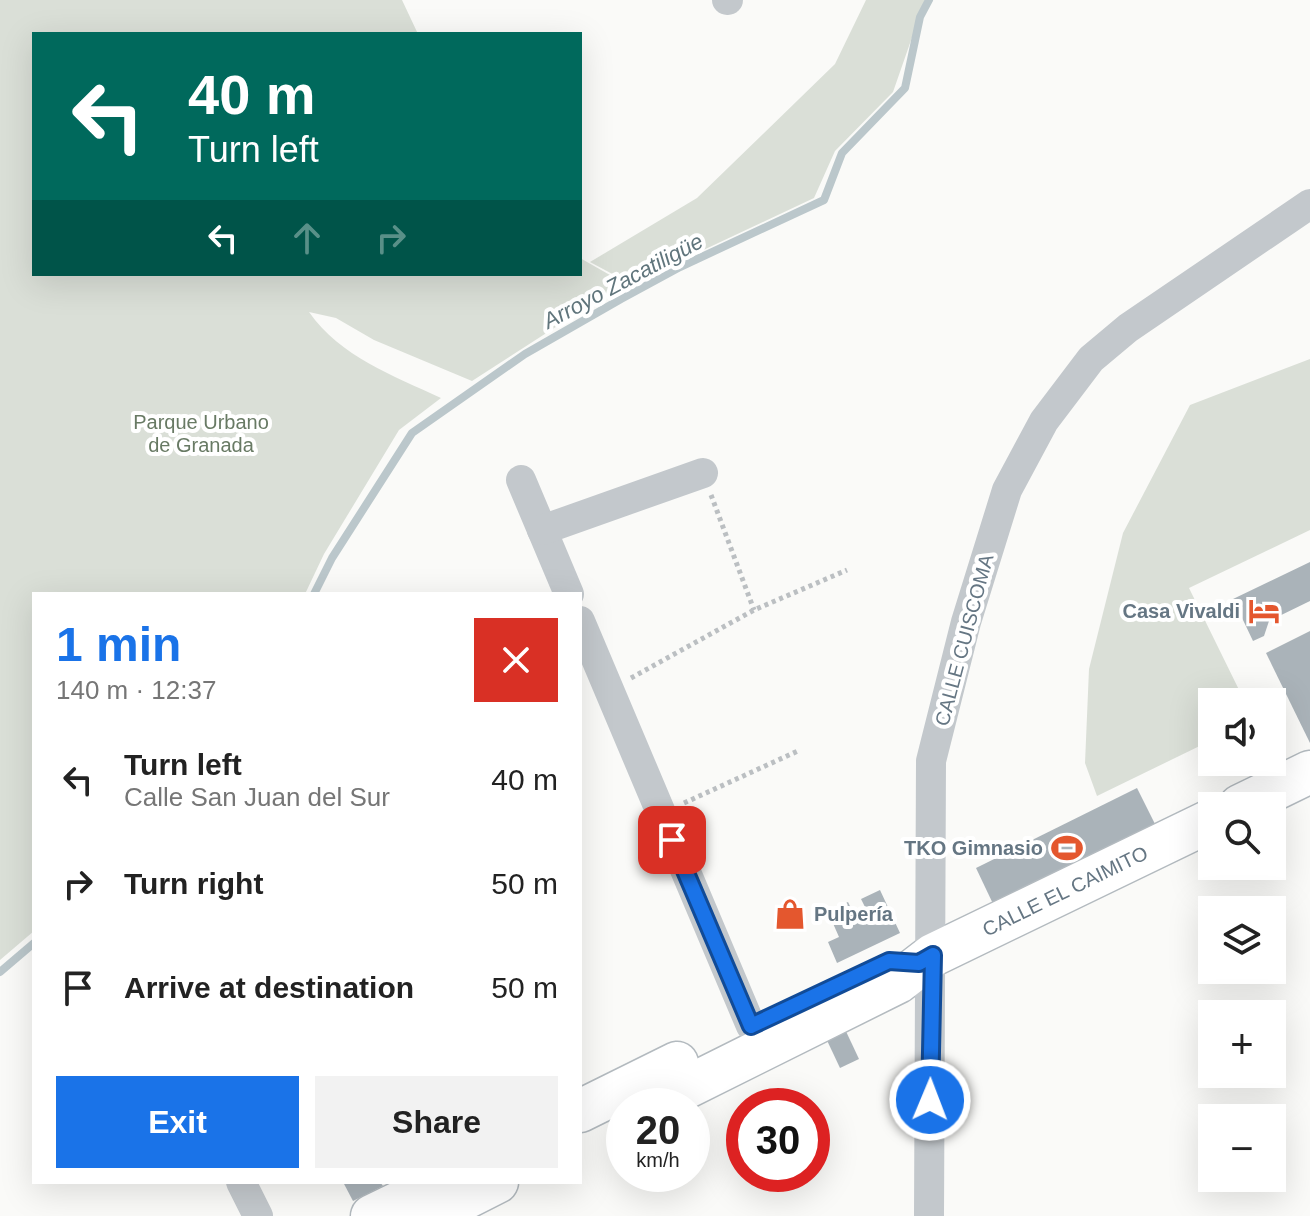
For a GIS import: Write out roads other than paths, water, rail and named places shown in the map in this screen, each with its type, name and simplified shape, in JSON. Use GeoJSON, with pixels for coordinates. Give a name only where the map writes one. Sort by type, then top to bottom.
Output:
{"type":"FeatureCollection","features":[{"type":"Feature","properties":{"kind":"street","name":"CALLE CUISCOMA"},"geometry":{"type":"LineString","coordinates":[[929,1216],[926,959],[931,761],[966,622],[1007,490],[1044,421],[1091,359],[1128,328],[1310,204]]}},
{"type":"Feature","properties":{"kind":"street"},"geometry":{"type":"LineString","coordinates":[[542,530],[703,473]]}},
{"type":"Feature","properties":{"kind":"street"},"geometry":{"type":"LineString","coordinates":[[521,480],[568,592]]}},
{"type":"Feature","properties":{"kind":"street"},"geometry":{"type":"LineString","coordinates":[[582,626],[751,1026]]}},
{"type":"Feature","properties":{"kind":"street"},"geometry":{"type":"LineString","coordinates":[[1269,792],[1310,772]]}},
{"type":"Feature","properties":{"kind":"street","name":"CALLE EL CAIMITO"},"geometry":{"type":"LineString","coordinates":[[926,959],[1198,827]]}},
{"type":"Feature","properties":{"kind":"street"},"geometry":{"type":"LineString","coordinates":[[582,1115],[751,1026],[889,961],[926,959]]}},
{"type":"Feature","properties":{"kind":"street"},"geometry":{"type":"LineString","coordinates":[[685,1088],[898,982],[926,959]]}},
{"type":"Feature","properties":{"kind":"street"},"geometry":{"type":"LineString","coordinates":[[582,1116],[606,1118]]}},
{"type":"Feature","properties":{"kind":"street"},"geometry":{"type":"LineString","coordinates":[[242,1184],[258,1216]]}},
{"type":"Feature","properties":{"kind":"street"},"geometry":{"type":"LineString","coordinates":[[372,1216],[443,1201],[491,1184]]}},
{"type":"Feature","properties":{"kind":"waterway","name":"Arroyo Zacatiligüe"},"geometry":{"type":"LineString","coordinates":[[315,592],[332,558],[412,433],[525,354],[621,299],[680,267],[824,200],[842,153],[905,88],[920,17],[929,0]]}},
{"type":"Feature","properties":{"kind":"waterway","name":"Arroyo Zacatiligüe"},"geometry":{"type":"LineString","coordinates":[[0,972],[32,945]]}},
{"type":"Feature","properties":{"kind":"place","name":"Casa Vivaldi"},"geometry":{"type":"Point","coordinates":[1264,611]}},
{"type":"Feature","properties":{"kind":"place","name":"TKO Gimnasio"},"geometry":{"type":"Point","coordinates":[1067,848]}},
{"type":"Feature","properties":{"kind":"place","name":"Pulpería"},"geometry":{"type":"Point","coordinates":[790,914]}},
{"type":"Feature","properties":{"kind":"park label","name":"Parque Urbano de Granada"},"geometry":{"type":"Point","coordinates":[201,434]}}]}
